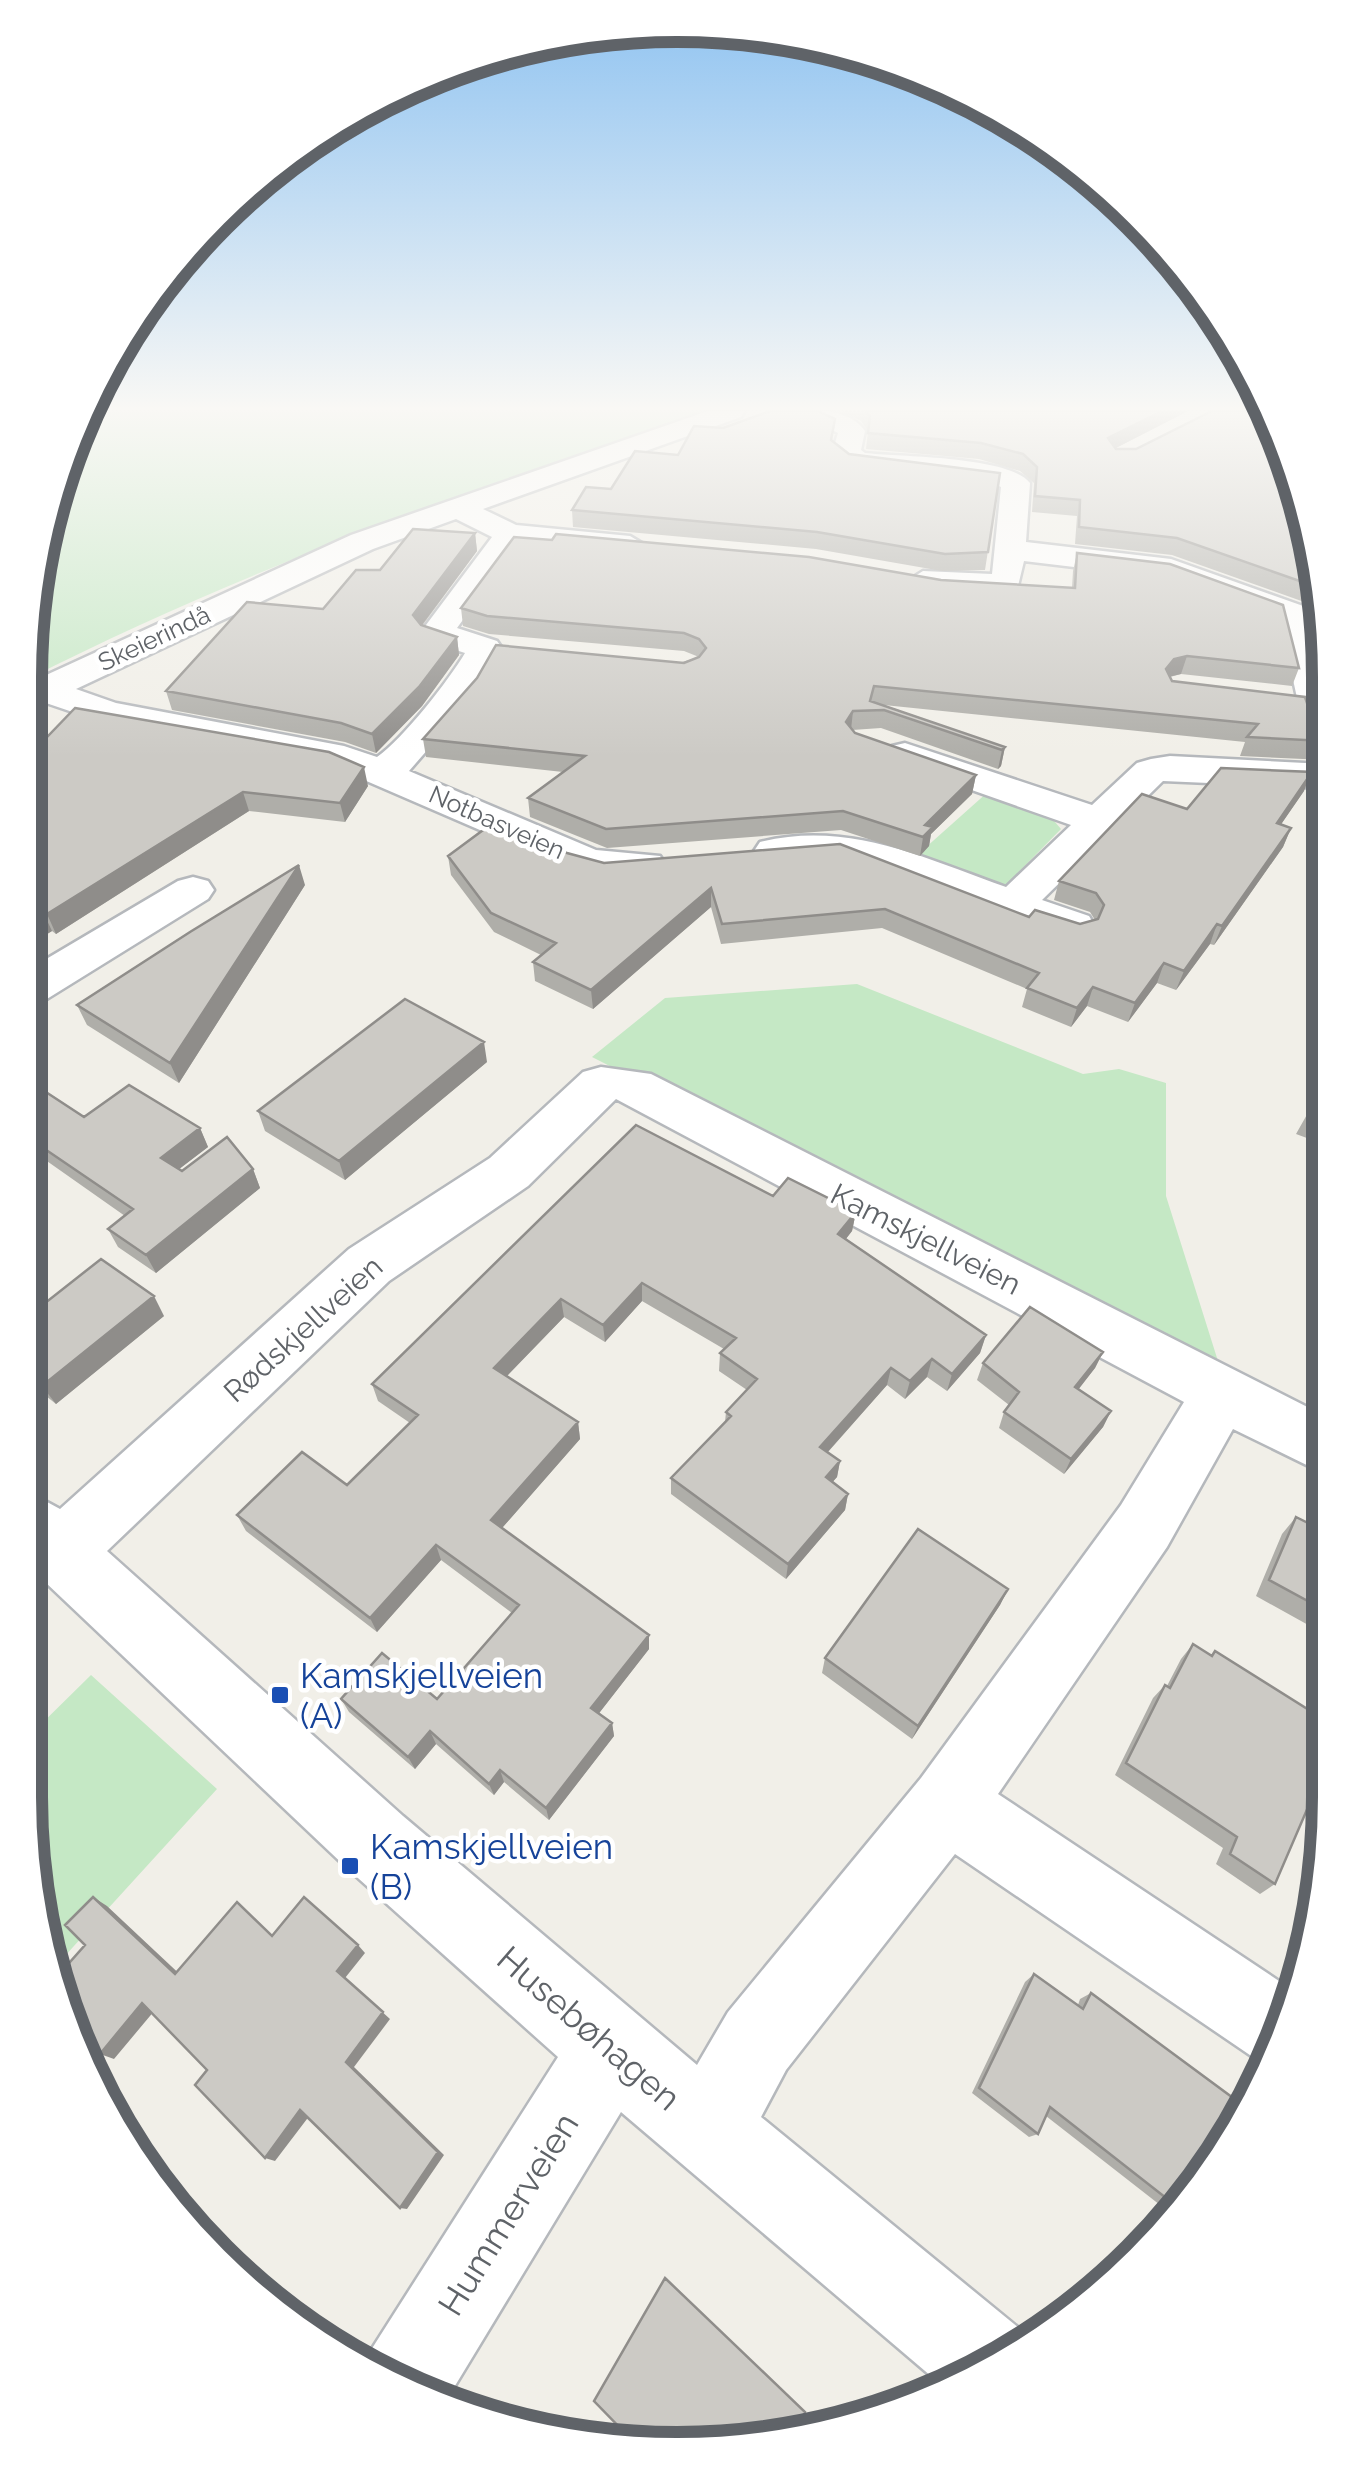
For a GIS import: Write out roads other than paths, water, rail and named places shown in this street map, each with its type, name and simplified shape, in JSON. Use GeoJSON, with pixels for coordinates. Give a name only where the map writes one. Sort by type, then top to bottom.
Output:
{"type":"FeatureCollection","features":[{"type":"Feature","properties":{"kind":"street","name":"Skeierindå"},"geometry":{"type":"LineString","coordinates":[[42,692],[330,556],[405,526]]}},
{"type":"Feature","properties":{"kind":"street"},"geometry":{"type":"LineString","coordinates":[[494,526],[510,534],[668,548]]}},
{"type":"Feature","properties":{"kind":"street"},"geometry":{"type":"LineString","coordinates":[[892,578],[1000,583],[1007,579],[1013,526]]}},
{"type":"Feature","properties":{"kind":"street"},"geometry":{"type":"LineString","coordinates":[[382,772],[408,753],[441,706],[499,649],[437,633],[510,534]]}},
{"type":"Feature","properties":{"kind":"street"},"geometry":{"type":"LineString","coordinates":[[1012,550],[1171,569],[1294,614],[1304,633],[1312,684]]}},
{"type":"Feature","properties":{"kind":"street","name":"Notbasveien"},"geometry":{"type":"LineString","coordinates":[[42,697],[266,746],[344,757],[585,860],[621,867],[681,861]]}},
{"type":"Feature","properties":{"kind":"street"},"geometry":{"type":"LineString","coordinates":[[1278,699],[1312,703]]}},
{"type":"Feature","properties":{"kind":"street"},"geometry":{"type":"LineString","coordinates":[[867,740],[1096,820]]}},
{"type":"Feature","properties":{"kind":"street"},"geometry":{"type":"LineString","coordinates":[[1010,906],[1096,820],[1123,801],[1147,774],[1160,768],[1312,775]]}},
{"type":"Feature","properties":{"kind":"street"},"geometry":{"type":"LineString","coordinates":[[737,855],[826,846],[858,849],[1073,926]]}},
{"type":"Feature","properties":{"kind":"street"},"geometry":{"type":"LineString","coordinates":[[42,981],[193,890]]}},
{"type":"Feature","properties":{"kind":"street","name":"Kamskjellveien"},"geometry":{"type":"LineString","coordinates":[[617,1085],[1312,1440]]}},
{"type":"Feature","properties":{"kind":"street","name":"Rødskjellveien"},"geometry":{"type":"LineString","coordinates":[[43,1535],[369,1265],[509,1172],[617,1085]]}},
{"type":"Feature","properties":{"kind":"street"},"geometry":{"type":"LineString","coordinates":[[707,2129],[757,2041],[947,1804],[1144,1526],[1188,1456],[1220,1390]]}},
{"type":"Feature","properties":{"kind":"street","name":"Husebøhagen"},"geometry":{"type":"LineString","coordinates":[[43,1535],[217,1700],[612,2048],[978,2355]]}},
{"type":"Feature","properties":{"kind":"street"},"geometry":{"type":"LineString","coordinates":[[947,1804],[1270,2024]]}},
{"type":"Feature","properties":{"kind":"street","name":"Hummerveien"},"geometry":{"type":"LineString","coordinates":[[409,2372],[612,2048]]}},
{"type":"Feature","properties":{"kind":"place","name":"Kamskjellveien (A)"},"geometry":{"type":"Point","coordinates":[280,1695]}},
{"type":"Feature","properties":{"kind":"place","name":"Kamskjellveien (B)"},"geometry":{"type":"Point","coordinates":[350,1866]}}]}
